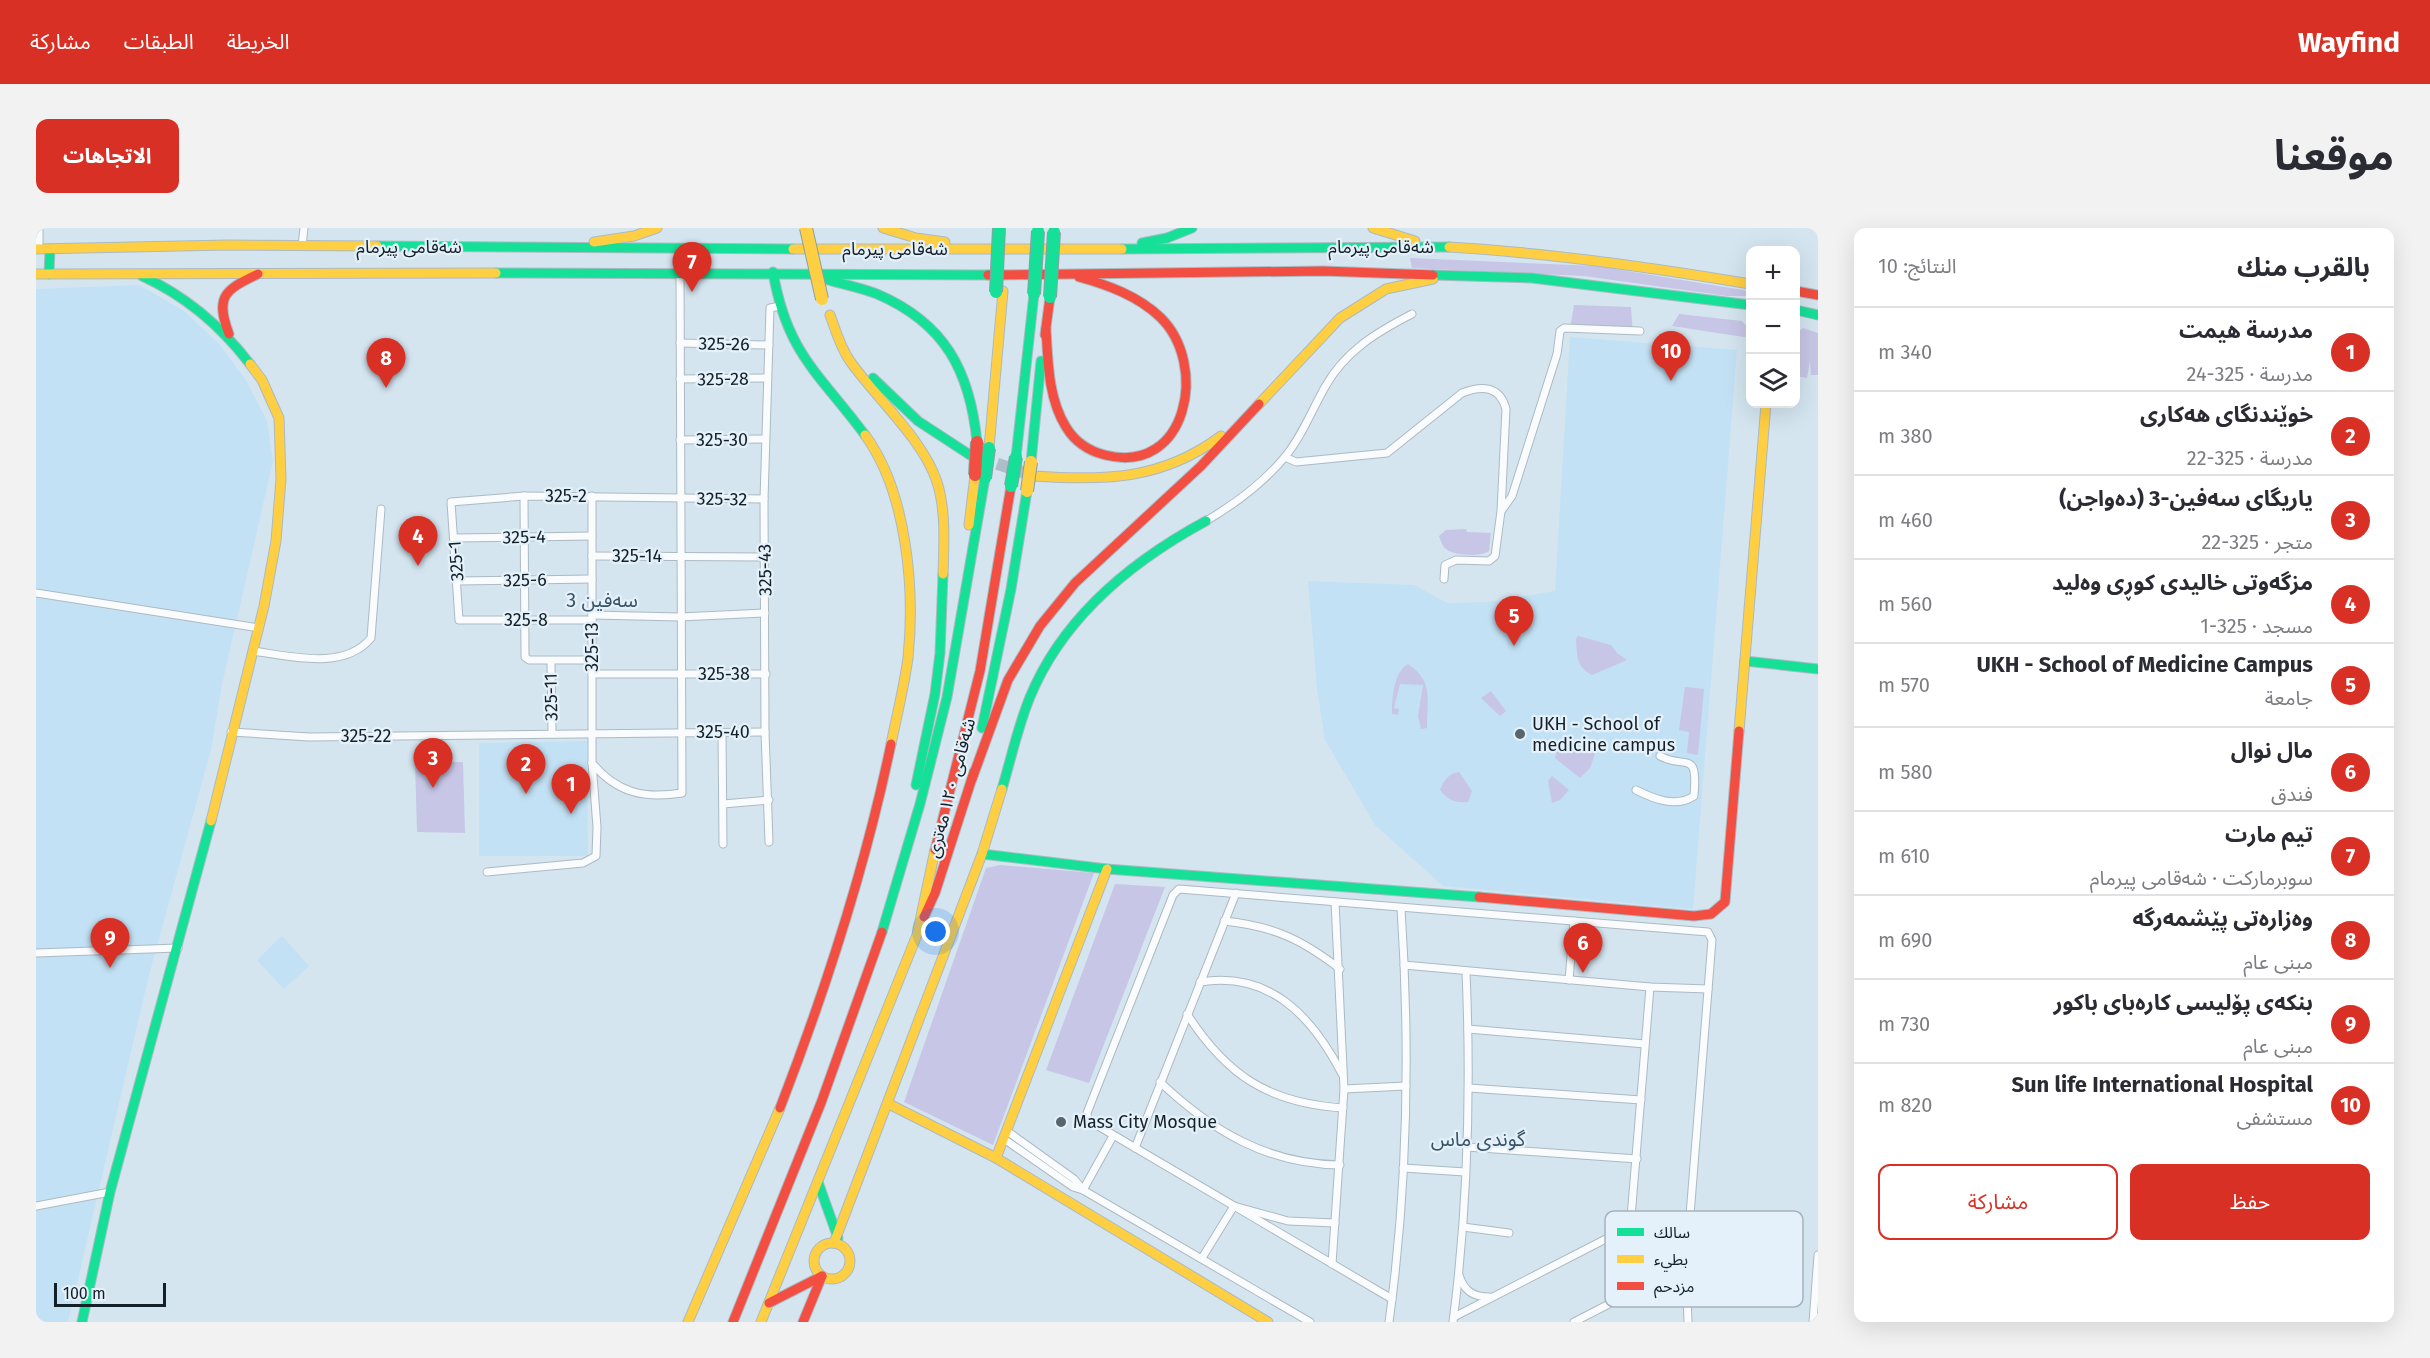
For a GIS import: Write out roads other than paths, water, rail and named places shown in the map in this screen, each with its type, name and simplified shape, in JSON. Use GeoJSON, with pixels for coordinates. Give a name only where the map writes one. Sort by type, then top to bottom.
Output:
{"type":"FeatureCollection","features":[{"type":"Feature","properties":{"kind":"main road"},"geometry":{"type":"LineString","coordinates":[[570,248],[634,236],[657,228]]}},
{"type":"Feature","properties":{"kind":"main road"},"geometry":{"type":"LineString","coordinates":[[806,228],[822,299],[868,373],[904,411],[941,439],[970,455]]}},
{"type":"Feature","properties":{"kind":"main road"},"geometry":{"type":"LineString","coordinates":[[883,228],[916,238],[990,249]]}},
{"type":"Feature","properties":{"kind":"main road"},"geometry":{"type":"LineString","coordinates":[[999,228],[999,292]]}},
{"type":"Feature","properties":{"kind":"main road","name":"شەقامی ١٢٠ مەتری"},"geometry":{"type":"LineString","coordinates":[[733,1322],[834,1072],[891,904],[940,728],[954,664],[980,477],[989,448],[997,365],[999,292],[1007,228]]}},
{"type":"Feature","properties":{"kind":"main road"},"geometry":{"type":"LineString","coordinates":[[1062,250],[1154,241],[1192,228]]}},
{"type":"Feature","properties":{"kind":"main road"},"geometry":{"type":"LineString","coordinates":[[1373,228],[1436,246]]}},
{"type":"Feature","properties":{"kind":"main road","name":"شەقامی ١٢٠ مەتری"},"geometry":{"type":"LineString","coordinates":[[761,1322],[916,935],[924,891],[967,730],[995,589],[1016,457],[1034,294],[1038,230]]}},
{"type":"Feature","properties":{"kind":"main road"},"geometry":{"type":"LineString","coordinates":[[972,779],[1028,491],[1050,297],[1054,230]]}},
{"type":"Feature","properties":{"kind":"main road","name":"شەقامی پیرمام"},"geometry":{"type":"LineString","coordinates":[[42,249],[302,246],[1062,250],[1436,246],[1538,252],[1632,264],[1746,283]]}},
{"type":"Feature","properties":{"kind":"main road"},"geometry":{"type":"LineString","coordinates":[[42,249],[49,274]]}},
{"type":"Feature","properties":{"kind":"main road","name":"شەقامی پیرمام"},"geometry":{"type":"LineString","coordinates":[[36,274],[1063,273],[1323,270],[1463,273],[1601,285],[1746,304]]}},
{"type":"Feature","properties":{"kind":"main road"},"geometry":{"type":"LineString","coordinates":[[231,339],[220,310],[222,297],[230,288],[263,272]]}},
{"type":"Feature","properties":{"kind":"main road"},"geometry":{"type":"LineString","coordinates":[[688,1322],[764,1150],[796,1071],[837,949],[876,823],[908,654],[908,594],[903,534],[894,492],[873,446],[804,360],[785,327],[773,272]]}},
{"type":"Feature","properties":{"kind":"main road"},"geometry":{"type":"LineString","coordinates":[[802,272],[892,301],[936,333],[957,360],[967,381],[973,403],[980,477]]}},
{"type":"Feature","properties":{"kind":"main road"},"geometry":{"type":"LineString","coordinates":[[1046,329],[1048,374],[1053,401],[1076,439],[1101,455],[1114,457],[1141,456],[1160,447],[1175,429],[1186,392],[1185,363],[1170,328],[1157,313],[1126,292],[1063,273]]}},
{"type":"Feature","properties":{"kind":"main road"},"geometry":{"type":"LineString","coordinates":[[916,935],[935,893],[972,779],[1008,680],[1056,604],[1075,583],[1201,466],[1340,318],[1386,289],[1463,273]]}},
{"type":"Feature","properties":{"kind":"main road"},"geometry":{"type":"LineString","coordinates":[[82,1322],[110,1192],[178,948],[259,628],[276,541],[281,439],[279,418],[267,389],[231,339],[171,289],[139,275]]}},
{"type":"Feature","properties":{"kind":"main road"},"geometry":{"type":"LineString","coordinates":[[1800,292],[1818,294]]}},
{"type":"Feature","properties":{"kind":"main road"},"geometry":{"type":"LineString","coordinates":[[1800,312],[1818,315]]}},
{"type":"Feature","properties":{"kind":"main road"},"geometry":{"type":"LineString","coordinates":[[830,315],[840,344],[850,362],[918,447],[928,463],[939,489],[944,516],[939,668],[891,904]]}},
{"type":"Feature","properties":{"kind":"main road"},"geometry":{"type":"LineString","coordinates":[[1034,476],[1118,478],[1167,468],[1212,443],[1256,405]]}},
{"type":"Feature","properties":{"kind":"main road"},"geometry":{"type":"LineString","coordinates":[[982,854],[1107,869],[1401,890],[1694,916],[1711,914],[1725,902],[1766,408]]}},
{"type":"Feature","properties":{"kind":"main road"},"geometry":{"type":"LineString","coordinates":[[818,1182],[837,1241],[849,1255],[849,1268],[841,1277],[828,1279],[822,1276],[815,1268],[814,1256],[820,1247],[837,1241],[982,854],[1030,696],[1066,632],[1114,582],[1167,542],[1206,522]]}},
{"type":"Feature","properties":{"kind":"main road"},"geometry":{"type":"LineString","coordinates":[[1745,661],[1818,669]]}},
{"type":"Feature","properties":{"kind":"main road"},"geometry":{"type":"LineString","coordinates":[[996,1158],[1107,869]]}},
{"type":"Feature","properties":{"kind":"main road"},"geometry":{"type":"LineString","coordinates":[[889,1104],[996,1158],[1268,1322]]}},
{"type":"Feature","properties":{"kind":"main road"},"geometry":{"type":"LineString","coordinates":[[769,1303],[822,1276]]}},
{"type":"Feature","properties":{"kind":"main road"},"geometry":{"type":"LineString","coordinates":[[803,1322],[822,1276]]}},
{"type":"Feature","properties":{"kind":"street"},"geometry":{"type":"LineString","coordinates":[[39,228],[42,249]]}},
{"type":"Feature","properties":{"kind":"street"},"geometry":{"type":"LineString","coordinates":[[302,246],[304,228]]}},
{"type":"Feature","properties":{"kind":"street"},"geometry":{"type":"LineString","coordinates":[[592,763],[604,778],[628,790],[656,797],[682,794],[680,273]]}},
{"type":"Feature","properties":{"kind":"street","name":"325-43"},"geometry":{"type":"LineString","coordinates":[[769,843],[765,732],[764,439],[770,308],[780,306]]}},
{"type":"Feature","properties":{"kind":"street"},"geometry":{"type":"LineString","coordinates":[[1206,522],[1240,500],[1285,457],[1326,384],[1342,362],[1372,335],[1412,314]]}},
{"type":"Feature","properties":{"kind":"street"},"geometry":{"type":"LineString","coordinates":[[1501,511],[1512,496],[1557,354],[1560,331],[1563,328],[1640,331]]}},
{"type":"Feature","properties":{"kind":"street","name":"325-26"},"geometry":{"type":"LineString","coordinates":[[680,343],[769,345]]}},
{"type":"Feature","properties":{"kind":"street","name":"325-28"},"geometry":{"type":"LineString","coordinates":[[680,380],[766,378]]}},
{"type":"Feature","properties":{"kind":"street"},"geometry":{"type":"LineString","coordinates":[[1285,457],[1296,462],[1387,453],[1462,393],[1485,387],[1495,390],[1503,398],[1506,409],[1501,511],[1492,560],[1456,560],[1445,565],[1444,579]]}},
{"type":"Feature","properties":{"kind":"street","name":"325-30"},"geometry":{"type":"LineString","coordinates":[[681,440],[764,439]]}},
{"type":"Feature","properties":{"kind":"street"},"geometry":{"type":"LineString","coordinates":[[524,496],[523,620],[526,659],[592,660]]}},
{"type":"Feature","properties":{"kind":"street","name":"325-2"},"geometry":{"type":"LineString","coordinates":[[451,502],[524,496],[681,498]]}},
{"type":"Feature","properties":{"kind":"street","name":"325-13"},"geometry":{"type":"LineString","coordinates":[[487,872],[583,863],[589,862],[596,856],[597,827],[592,763],[592,496]]}},
{"type":"Feature","properties":{"kind":"street","name":"325-32"},"geometry":{"type":"LineString","coordinates":[[681,498],[764,499]]}},
{"type":"Feature","properties":{"kind":"street","name":"325-1"},"geometry":{"type":"LineString","coordinates":[[451,502],[459,620]]}},
{"type":"Feature","properties":{"kind":"street"},"geometry":{"type":"LineString","coordinates":[[253,651],[308,659],[350,655],[363,649],[371,638],[381,509]]}},
{"type":"Feature","properties":{"kind":"street","name":"325-4"},"geometry":{"type":"LineString","coordinates":[[455,538],[592,536]]}},
{"type":"Feature","properties":{"kind":"street","name":"325-14"},"geometry":{"type":"LineString","coordinates":[[592,556],[765,556]]}},
{"type":"Feature","properties":{"kind":"street","name":"325-6"},"geometry":{"type":"LineString","coordinates":[[458,581],[592,579]]}},
{"type":"Feature","properties":{"kind":"street"},"geometry":{"type":"LineString","coordinates":[[36,593],[259,628]]}},
{"type":"Feature","properties":{"kind":"street","name":"325-8"},"geometry":{"type":"LineString","coordinates":[[459,620],[680,617],[765,613]]}},
{"type":"Feature","properties":{"kind":"street","name":"325-11"},"geometry":{"type":"LineString","coordinates":[[551,661],[552,734]]}},
{"type":"Feature","properties":{"kind":"street","name":"325-38"},"geometry":{"type":"LineString","coordinates":[[592,674],[766,674]]}},
{"type":"Feature","properties":{"kind":"street","name":"325-22"},"geometry":{"type":"LineString","coordinates":[[231,732],[309,737],[491,737],[592,732],[681,732]]}},
{"type":"Feature","properties":{"kind":"street","name":"325-40"},"geometry":{"type":"LineString","coordinates":[[681,732],[765,732]]}},
{"type":"Feature","properties":{"kind":"street"},"geometry":{"type":"LineString","coordinates":[[722,732],[723,844]]}},
{"type":"Feature","properties":{"kind":"street"},"geometry":{"type":"LineString","coordinates":[[1636,790],[1650,797],[1672,803],[1686,802],[1694,796],[1694,770],[1690,763],[1682,759],[1671,761],[1660,756]]}},
{"type":"Feature","properties":{"kind":"street"},"geometry":{"type":"LineString","coordinates":[[723,804],[769,800]]}},
{"type":"Feature","properties":{"kind":"street"},"geometry":{"type":"LineString","coordinates":[[1392,1299],[1090,1122],[1087,1113],[1173,895],[1182,888],[1401,908],[1706,931],[1712,938],[1691,1211]]}},
{"type":"Feature","properties":{"kind":"street"},"geometry":{"type":"LineString","coordinates":[[1135,1148],[1236,893]]}},
{"type":"Feature","properties":{"kind":"street"},"geometry":{"type":"LineString","coordinates":[[1332,1264],[1344,1089],[1335,902]]}},
{"type":"Feature","properties":{"kind":"street"},"geometry":{"type":"LineString","coordinates":[[1389,1322],[1403,1167],[1406,1086],[1401,908]]}},
{"type":"Feature","properties":{"kind":"street"},"geometry":{"type":"LineString","coordinates":[[1224,921],[1264,927],[1291,936],[1340,969]]}},
{"type":"Feature","properties":{"kind":"street"},"geometry":{"type":"LineString","coordinates":[[1569,980],[1574,921]]}},
{"type":"Feature","properties":{"kind":"street"},"geometry":{"type":"LineString","coordinates":[[36,953],[178,948]]}},
{"type":"Feature","properties":{"kind":"street"},"geometry":{"type":"LineString","coordinates":[[1404,965],[1650,987],[1708,988]]}},
{"type":"Feature","properties":{"kind":"street"},"geometry":{"type":"LineString","coordinates":[[1453,1320],[1467,1147],[1469,1088],[1466,972]]}},
{"type":"Feature","properties":{"kind":"street"},"geometry":{"type":"LineString","coordinates":[[1200,982],[1236,979],[1264,988],[1281,997],[1312,1027],[1343,1076]]}},
{"type":"Feature","properties":{"kind":"street"},"geometry":{"type":"LineString","coordinates":[[1632,1211],[1650,987]]}},
{"type":"Feature","properties":{"kind":"street"},"geometry":{"type":"LineString","coordinates":[[1187,1014],[1217,1054],[1251,1083],[1303,1104],[1343,1108]]}},
{"type":"Feature","properties":{"kind":"street"},"geometry":{"type":"LineString","coordinates":[[1468,1029],[1646,1044]]}},
{"type":"Feature","properties":{"kind":"street"},"geometry":{"type":"LineString","coordinates":[[1160,1082],[1208,1123],[1251,1147],[1297,1161],[1340,1165]]}},
{"type":"Feature","properties":{"kind":"street"},"geometry":{"type":"LineString","coordinates":[[1344,1089],[1406,1086]]}},
{"type":"Feature","properties":{"kind":"street"},"geometry":{"type":"LineString","coordinates":[[1469,1088],[1641,1100]]}},
{"type":"Feature","properties":{"kind":"street"},"geometry":{"type":"LineString","coordinates":[[1005,1135],[1077,1181],[1083,1190],[1310,1322]]}},
{"type":"Feature","properties":{"kind":"street"},"geometry":{"type":"LineString","coordinates":[[1083,1190],[1113,1136]]}},
{"type":"Feature","properties":{"kind":"street"},"geometry":{"type":"LineString","coordinates":[[1467,1147],[1637,1159]]}},
{"type":"Feature","properties":{"kind":"street"},"geometry":{"type":"LineString","coordinates":[[1403,1167],[1465,1172]]}},
{"type":"Feature","properties":{"kind":"street"},"geometry":{"type":"LineString","coordinates":[[36,1206],[110,1192]]}},
{"type":"Feature","properties":{"kind":"street"},"geometry":{"type":"LineString","coordinates":[[1234,1206],[1288,1221],[1335,1223]]}},
{"type":"Feature","properties":{"kind":"street"},"geometry":{"type":"LineString","coordinates":[[1202,1258],[1234,1206]]}},
{"type":"Feature","properties":{"kind":"street"},"geometry":{"type":"LineString","coordinates":[[1462,1227],[1509,1233]]}},
{"type":"Feature","properties":{"kind":"street"},"geometry":{"type":"LineString","coordinates":[[1453,1320],[1492,1297],[1605,1239]]}},
{"type":"Feature","properties":{"kind":"street"},"geometry":{"type":"LineString","coordinates":[[1813,1322],[1818,1255]]}},
{"type":"Feature","properties":{"kind":"street"},"geometry":{"type":"LineString","coordinates":[[1458,1270],[1462,1285],[1470,1293],[1492,1297]]}},
{"type":"Feature","properties":{"kind":"street"},"geometry":{"type":"LineString","coordinates":[[1574,1322],[1605,1306]]}},
{"type":"Feature","properties":{"kind":"street"},"geometry":{"type":"LineString","coordinates":[[1687,1307],[1688,1322]]}},
{"type":"Feature","properties":{"kind":"tunnel"},"geometry":{"type":"LineString","coordinates":[[980,458],[1034,476]]}},
{"type":"Feature","properties":{"kind":"place","name":"تيم مارت"},"geometry":{"type":"Point","coordinates":[692,292]}},
{"type":"Feature","properties":{"kind":"place","name":"Sun life International Hospital"},"geometry":{"type":"Point","coordinates":[1671,381]}},
{"type":"Feature","properties":{"kind":"place","name":"وەزارەتی پێشمەرگە"},"geometry":{"type":"Point","coordinates":[386,388]}},
{"type":"Feature","properties":{"kind":"place","name":"مزگەوتی خالیدی کوڕی وەلید"},"geometry":{"type":"Point","coordinates":[418,566]}},
{"type":"Feature","properties":{"kind":"place","name":"UKH - School of Medicine Campus"},"geometry":{"type":"Point","coordinates":[1514,646]}},
{"type":"Feature","properties":{"kind":"place","name":"UKH - School of medicine campus"},"geometry":{"type":"Point","coordinates":[1520,734]}},
{"type":"Feature","properties":{"kind":"place","name":"یاریگای سەفین-3 (دەواجن)"},"geometry":{"type":"Point","coordinates":[433,788]}},
{"type":"Feature","properties":{"kind":"place","name":"خوێندنگای هەکاری"},"geometry":{"type":"Point","coordinates":[526,794]}},
{"type":"Feature","properties":{"kind":"place","name":"مدرسة هيمت"},"geometry":{"type":"Point","coordinates":[571,814]}},
{"type":"Feature","properties":{"kind":"place","name":"بنکەی پۆلیسی کارەبای باکور"},"geometry":{"type":"Point","coordinates":[110,968]}},
{"type":"Feature","properties":{"kind":"place","name":"مال نوال"},"geometry":{"type":"Point","coordinates":[1583,973]}},
{"type":"Feature","properties":{"kind":"place","name":"Mass City Mosque"},"geometry":{"type":"Point","coordinates":[1061,1122]}},
{"type":"Feature","properties":{"kind":"district","name":"سەفین 3"},"geometry":{"type":"Point","coordinates":[602,600]}},
{"type":"Feature","properties":{"kind":"district","name":"گوندی ماس"},"geometry":{"type":"Point","coordinates":[1478,1139]}}]}
